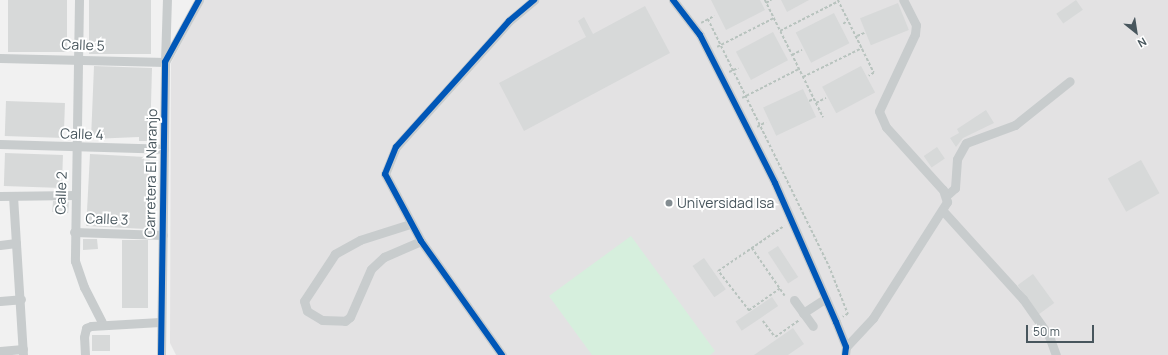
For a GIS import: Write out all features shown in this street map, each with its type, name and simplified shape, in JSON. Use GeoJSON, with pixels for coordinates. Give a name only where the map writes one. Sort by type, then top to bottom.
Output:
{"type":"FeatureCollection","features":[{"type":"Feature","properties":{"kind":"street","name":"Calle 2"},"geometry":{"type":"LineString","coordinates":[[79,0],[80,59],[74,232],[78,270],[102,322]]}},
{"type":"Feature","properties":{"kind":"street"},"geometry":{"type":"LineString","coordinates":[[165,62],[167,0]]}},
{"type":"Feature","properties":{"kind":"street","name":"Carretera El Naranjo"},"geometry":{"type":"LineString","coordinates":[[161,355],[160,322],[163,235],[165,62],[199,0]]}},
{"type":"Feature","properties":{"kind":"street"},"geometry":{"type":"LineString","coordinates":[[502,355],[420,241],[387,183],[385,174],[390,155],[509,21],[534,0]]}},
{"type":"Feature","properties":{"kind":"street"},"geometry":{"type":"LineString","coordinates":[[673,0],[694,26],[709,51],[750,131],[826,298],[836,322],[844,353]]}},
{"type":"Feature","properties":{"kind":"street"},"geometry":{"type":"LineString","coordinates":[[903,0],[916,25],[916,34],[881,104],[880,117],[946,196]]}},
{"type":"Feature","properties":{"kind":"street","name":"Calle 5"},"geometry":{"type":"LineString","coordinates":[[0,58],[165,62]]}},
{"type":"Feature","properties":{"kind":"street"},"geometry":{"type":"LineString","coordinates":[[844,353],[873,318],[944,212],[946,196],[955,188],[957,158],[966,143],[1014,124],[1070,81]]}},
{"type":"Feature","properties":{"kind":"street","name":"Calle 4"},"geometry":{"type":"LineString","coordinates":[[0,144],[77,148],[164,149]]}},
{"type":"Feature","properties":{"kind":"street"},"geometry":{"type":"LineString","coordinates":[[0,196],[75,195]]}},
{"type":"Feature","properties":{"kind":"street"},"geometry":{"type":"LineString","coordinates":[[0,351],[23,352],[21,299],[13,196]]}},
{"type":"Feature","properties":{"kind":"street"},"geometry":{"type":"LineString","coordinates":[[944,212],[1023,299],[1049,336],[1056,355]]}},
{"type":"Feature","properties":{"kind":"street"},"geometry":{"type":"LineString","coordinates":[[410,224],[360,240],[336,254],[304,301],[307,311],[322,320],[345,321],[350,318],[371,269],[384,257],[420,241]]}},
{"type":"Feature","properties":{"kind":"street","name":"Calle 3"},"geometry":{"type":"LineString","coordinates":[[74,232],[163,235]]}},
{"type":"Feature","properties":{"kind":"street"},"geometry":{"type":"LineString","coordinates":[[0,245],[16,243]]}},
{"type":"Feature","properties":{"kind":"street"},"geometry":{"type":"LineString","coordinates":[[804,314],[826,298]]}},
{"type":"Feature","properties":{"kind":"street"},"geometry":{"type":"LineString","coordinates":[[0,301],[21,299]]}},
{"type":"Feature","properties":{"kind":"street"},"geometry":{"type":"LineString","coordinates":[[794,300],[813,326]]}},
{"type":"Feature","properties":{"kind":"street"},"geometry":{"type":"LineString","coordinates":[[85,355],[86,328],[102,322],[160,322]]}},
{"type":"Feature","properties":{"kind":"path"},"geometry":{"type":"LineString","coordinates":[[765,0],[823,117]]}},
{"type":"Feature","properties":{"kind":"path"},"geometry":{"type":"LineString","coordinates":[[766,3],[771,0]]}},
{"type":"Feature","properties":{"kind":"path"},"geometry":{"type":"LineString","coordinates":[[780,30],[839,0],[874,73],[869,76]]}},
{"type":"Feature","properties":{"kind":"path"},"geometry":{"type":"LineString","coordinates":[[694,26],[714,16]]}},
{"type":"Feature","properties":{"kind":"path"},"geometry":{"type":"LineString","coordinates":[[709,51],[774,18]]}},
{"type":"Feature","properties":{"kind":"path"},"geometry":{"type":"LineString","coordinates":[[708,19],[747,95],[829,266],[848,314],[836,322]]}},
{"type":"Feature","properties":{"kind":"path"},"geometry":{"type":"LineString","coordinates":[[843,24],[848,20]]}},
{"type":"Feature","properties":{"kind":"path"},"geometry":{"type":"LineString","coordinates":[[856,37],[864,33]]}},
{"type":"Feature","properties":{"kind":"path"},"geometry":{"type":"LineString","coordinates":[[803,77],[862,48]]}},
{"type":"Feature","properties":{"kind":"path"},"geometry":{"type":"LineString","coordinates":[[792,55],[802,50]]}},
{"type":"Feature","properties":{"kind":"path"},"geometry":{"type":"LineString","coordinates":[[722,76],[738,68]]}},
{"type":"Feature","properties":{"kind":"path"},"geometry":{"type":"LineString","coordinates":[[735,101],[799,69]]}},
{"type":"Feature","properties":{"kind":"path"},"geometry":{"type":"LineString","coordinates":[[816,103],[826,98]]}},
{"type":"Feature","properties":{"kind":"path"},"geometry":{"type":"LineString","coordinates":[[809,101],[814,99]]}},
{"type":"Feature","properties":{"kind":"path"},"geometry":{"type":"LineString","coordinates":[[750,131],[766,122]]}},
{"type":"Feature","properties":{"kind":"path"},"geometry":{"type":"LineString","coordinates":[[780,288],[749,311],[718,271],[792,221]]}},
{"type":"Feature","properties":{"kind":"path"},"geometry":{"type":"LineString","coordinates":[[752,248],[791,303],[794,300]]}},
{"type":"Feature","properties":{"kind":"path"},"geometry":{"type":"LineString","coordinates":[[763,321],[775,337],[804,314]]}},
{"type":"Feature","properties":{"kind":"shaded area","name":"Universidad Isa"},"geometry":{"type":"Polygon","coordinates":[[[204,0],[1168,0],[1168,355],[176,355],[170,343],[171,63],[204,0]]]}},
{"type":"Feature","properties":{"kind":"green space"},"geometry":{"type":"Polygon","coordinates":[[[631,236],[715,351],[710,355],[592,355],[549,296],[631,236]]]}},
{"type":"Feature","properties":{"kind":"building"},"geometry":{"type":"Polygon","coordinates":[[[8,0],[67,0],[67,52],[8,52],[8,0]]]}},
{"type":"Feature","properties":{"kind":"building"},"geometry":{"type":"Polygon","coordinates":[[[89,0],[151,0],[151,54],[89,54],[89,0]]]}},
{"type":"Feature","properties":{"kind":"building"},"geometry":{"type":"Polygon","coordinates":[[[711,0],[760,0],[765,10],[726,30],[711,0]]]}},
{"type":"Feature","properties":{"kind":"building"},"geometry":{"type":"Polygon","coordinates":[[[781,0],[809,0],[787,12],[781,0]]]}},
{"type":"Feature","properties":{"kind":"building"},"geometry":{"type":"Polygon","coordinates":[[[1076,0],[1083,10],[1063,24],[1056,14],[1076,0]]]}},
{"type":"Feature","properties":{"kind":"building"},"geometry":{"type":"Polygon","coordinates":[[[898,3],[909,30],[871,45],[860,18],[898,3]]]}},
{"type":"Feature","properties":{"kind":"building"},"geometry":{"type":"Polygon","coordinates":[[[645,6],[670,53],[524,131],[499,83],[586,37],[578,21],[584,17],[593,34],[645,6]]]}},
{"type":"Feature","properties":{"kind":"building"},"geometry":{"type":"Polygon","coordinates":[[[834,13],[849,43],[811,63],[796,33],[834,13]]]}},
{"type":"Feature","properties":{"kind":"building"},"geometry":{"type":"Polygon","coordinates":[[[773,32],[788,60],[751,80],[736,52],[773,32]]]}},
{"type":"Feature","properties":{"kind":"building"},"geometry":{"type":"Polygon","coordinates":[[[94,66],[152,68],[150,141],[139,141],[139,137],[91,139],[94,66]]]}},
{"type":"Feature","properties":{"kind":"building"},"geometry":{"type":"Polygon","coordinates":[[[861,66],[875,92],[836,113],[822,87],[861,66]]]}},
{"type":"Feature","properties":{"kind":"building"},"geometry":{"type":"Polygon","coordinates":[[[803,89],[816,117],[776,136],[763,108],[803,89]]]}},
{"type":"Feature","properties":{"kind":"building"},"geometry":{"type":"Polygon","coordinates":[[[6,101],[65,103],[64,138],[5,136],[6,101]]]}},
{"type":"Feature","properties":{"kind":"building"},"geometry":{"type":"Polygon","coordinates":[[[986,110],[994,123],[963,138],[956,147],[950,138],[959,133],[957,129],[986,110]]]}},
{"type":"Feature","properties":{"kind":"building"},"geometry":{"type":"Polygon","coordinates":[[[937,147],[945,159],[932,168],[924,156],[937,147]]]}},
{"type":"Feature","properties":{"kind":"building"},"geometry":{"type":"Polygon","coordinates":[[[5,153],[63,155],[62,188],[4,186],[5,153]]]}},
{"type":"Feature","properties":{"kind":"building"},"geometry":{"type":"Polygon","coordinates":[[[90,154],[150,157],[146,229],[86,226],[90,154]]]}},
{"type":"Feature","properties":{"kind":"building"},"geometry":{"type":"Polygon","coordinates":[[[1141,160],[1159,193],[1126,212],[1108,178],[1141,160]]]}},
{"type":"Feature","properties":{"kind":"building"},"geometry":{"type":"Polygon","coordinates":[[[53,201],[69,202],[68,213],[52,212],[53,201]]]}},
{"type":"Feature","properties":{"kind":"building"},"geometry":{"type":"Polygon","coordinates":[[[83,239],[97,239],[98,249],[83,250],[83,239]]]}},
{"type":"Feature","properties":{"kind":"building"},"geometry":{"type":"Polygon","coordinates":[[[122,240],[148,240],[148,308],[122,308],[122,240]]]}},
{"type":"Feature","properties":{"kind":"building"},"geometry":{"type":"Polygon","coordinates":[[[778,246],[798,277],[788,284],[768,253],[778,246]]]}},
{"type":"Feature","properties":{"kind":"building"},"geometry":{"type":"Polygon","coordinates":[[[704,258],[726,289],[714,297],[693,266],[704,258]]]}},
{"type":"Feature","properties":{"kind":"building"},"geometry":{"type":"Polygon","coordinates":[[[1033,274],[1054,303],[1039,314],[1018,285],[1033,274]]]}},
{"type":"Feature","properties":{"kind":"building"},"geometry":{"type":"Polygon","coordinates":[[[772,297],[778,306],[742,331],[736,322],[772,297]]]}},
{"type":"Feature","properties":{"kind":"building"},"geometry":{"type":"Polygon","coordinates":[[[793,328],[804,344],[788,355],[754,355],[793,328]]]}},
{"type":"Feature","properties":{"kind":"building"},"geometry":{"type":"Polygon","coordinates":[[[92,335],[110,335],[110,351],[92,351],[92,335]]]}},
{"type":"Feature","properties":{"kind":"cycle path"},"geometry":{"type":"LineString","coordinates":[[161,355],[165,62],[199,0]]}},
{"type":"Feature","properties":{"kind":"cycle path"},"geometry":{"type":"LineString","coordinates":[[502,355],[421,241],[385,174],[396,147],[509,21],[534,0]]}},
{"type":"Feature","properties":{"kind":"cycle path"},"geometry":{"type":"LineString","coordinates":[[673,0],[700,35],[775,183],[836,322],[846,347],[845,355]]}},
{"type":"Feature","properties":{"kind":"place","name":"Universidad Isa"},"geometry":{"type":"Point","coordinates":[669,203]}}]}
